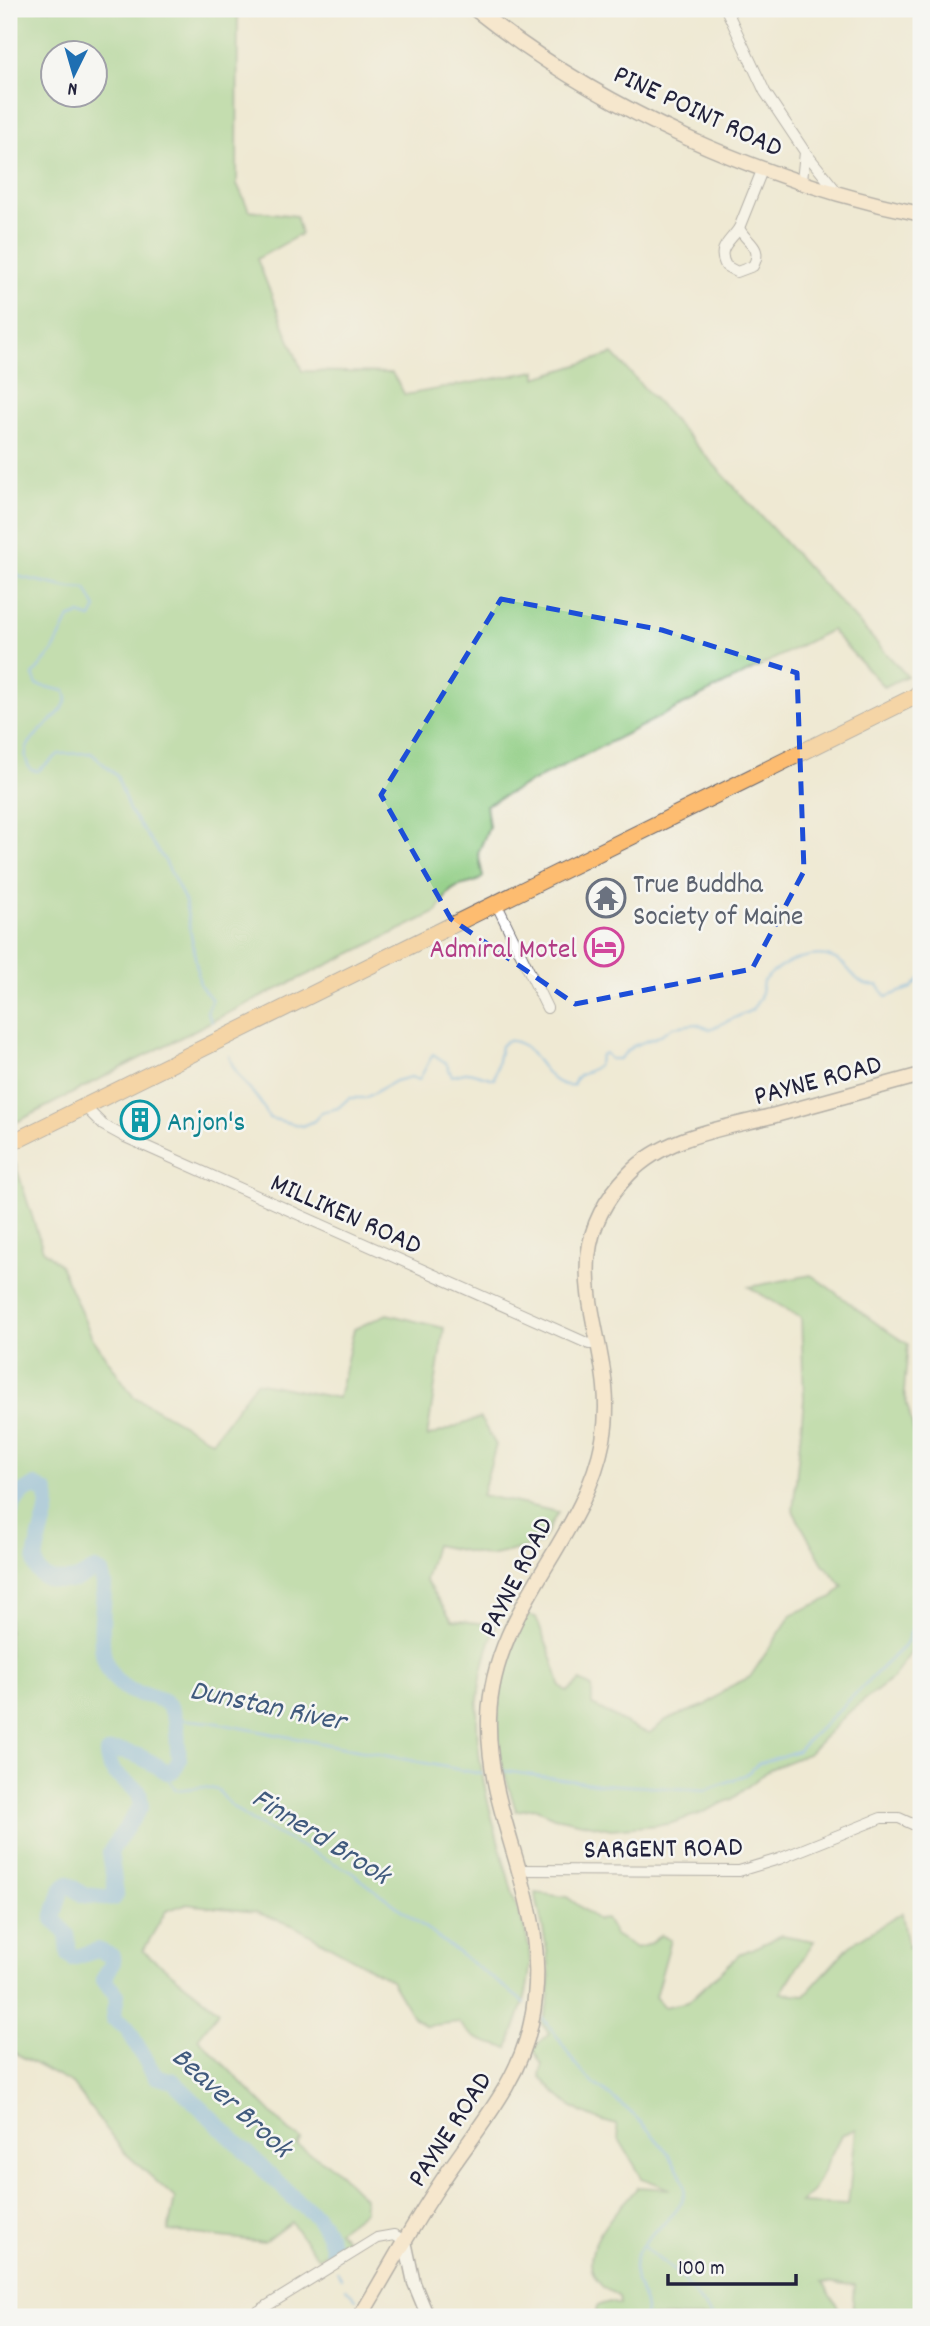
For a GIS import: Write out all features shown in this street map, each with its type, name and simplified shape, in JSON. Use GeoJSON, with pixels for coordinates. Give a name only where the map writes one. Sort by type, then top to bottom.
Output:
{"type":"FeatureCollection","features":[{"type":"Feature","properties":{"kind":"main road","name":"PINE POINT ROAD"},"geometry":{"type":"LineString","coordinates":[[475,9],[560,68],[616,101],[686,136],[763,168],[838,193],[921,214]]}},
{"type":"Feature","properties":{"kind":"main road"},"geometry":{"type":"LineString","coordinates":[[9,1144],[920,694]]}},
{"type":"Feature","properties":{"kind":"main road","name":"PAYNE ROAD"},"geometry":{"type":"LineString","coordinates":[[360,2317],[405,2241],[506,2087],[529,2034],[537,1995],[537,1953],[533,1920],[492,1767],[490,1704],[498,1664],[511,1625],[577,1509],[597,1464],[606,1415],[604,1380],[586,1284],[589,1248],[610,1199],[637,1166],[665,1148],[691,1138],[921,1075]]}},
{"type":"Feature","properties":{"kind":"street"},"geometry":{"type":"LineString","coordinates":[[726,9],[765,92],[805,152],[838,193]]}},
{"type":"Feature","properties":{"kind":"street"},"geometry":{"type":"LineString","coordinates":[[802,181],[805,152]]}},
{"type":"Feature","properties":{"kind":"street"},"geometry":{"type":"LineString","coordinates":[[739,228],[755,246],[757,255],[753,267],[737,272],[726,266],[721,254],[723,246],[739,228],[763,168]]}},
{"type":"Feature","properties":{"kind":"street"},"geometry":{"type":"LineString","coordinates":[[496,903],[547,1008]]}},
{"type":"Feature","properties":{"kind":"street","name":"MILLIKEN ROAD"},"geometry":{"type":"LineString","coordinates":[[85,1107],[103,1125],[125,1137],[498,1306],[589,1344],[597,1344]]}},
{"type":"Feature","properties":{"kind":"street","name":"SARGENT ROAD"},"geometry":{"type":"LineString","coordinates":[[520,1870],[729,1872],[779,1859],[881,1818],[899,1818],[921,1828]]}},
{"type":"Feature","properties":{"kind":"street"},"geometry":{"type":"LineString","coordinates":[[249,2317],[377,2238],[394,2235],[405,2241],[414,2283],[428,2317]]}},
{"type":"Feature","properties":{"kind":"highlighted area"},"geometry":{"type":"Polygon","coordinates":[[[501,599],[662,630],[797,673],[804,871],[752,969],[575,1004],[451,919],[381,795],[501,599]]]}},
{"type":"Feature","properties":{"kind":"green space"},"geometry":{"type":"Polygon","coordinates":[[[9,9],[238,9],[237,184],[249,210],[296,216],[301,234],[257,259],[302,371],[392,373],[405,395],[536,371],[536,378],[613,354],[907,676],[884,687],[831,630],[486,805],[489,827],[478,853],[483,877],[452,890],[437,912],[222,1016],[9,1126],[9,9]]]}},
{"type":"Feature","properties":{"kind":"green space"},"geometry":{"type":"Polygon","coordinates":[[[15,1163],[43,1250],[60,1265],[92,1337],[133,1396],[212,1441],[256,1382],[338,1398],[354,1329],[387,1314],[444,1328],[427,1437],[480,1418],[496,1445],[482,1495],[558,1512],[540,1544],[490,1556],[435,1545],[425,1580],[452,1620],[496,1625],[484,1661],[478,1696],[480,1761],[494,1826],[530,1956],[525,1998],[508,2048],[475,2038],[459,2022],[426,2026],[413,2017],[391,1980],[292,1925],[255,1912],[185,1904],[166,1911],[143,1951],[219,2011],[198,2038],[289,2131],[301,2139],[297,2145],[333,2167],[364,2198],[365,2211],[338,2231],[347,2240],[318,2258],[291,2222],[264,2242],[168,2231],[175,2198],[124,2152],[72,2084],[9,2050],[9,1166],[15,1163]]]}},
{"type":"Feature","properties":{"kind":"green space"},"geometry":{"type":"Polygon","coordinates":[[[811,1275],[908,1344],[904,1392],[916,1440],[921,1445],[921,1634],[916,1634],[909,1655],[892,1679],[849,1712],[808,1754],[770,1769],[732,1799],[699,1814],[669,1824],[611,1829],[554,1817],[534,1808],[516,1811],[501,1760],[498,1717],[507,1664],[527,1615],[536,1617],[560,1686],[567,1692],[580,1681],[592,1687],[592,1705],[650,1733],[666,1720],[706,1705],[729,1687],[750,1677],[792,1614],[833,1597],[843,1586],[823,1564],[793,1511],[804,1399],[801,1318],[749,1287],[811,1275]]]}},
{"type":"Feature","properties":{"kind":"green space"},"geometry":{"type":"Polygon","coordinates":[[[535,1893],[567,1897],[598,1920],[606,1919],[615,1935],[636,1948],[648,1945],[661,1935],[671,1940],[655,1997],[664,2007],[688,2002],[740,1954],[782,1935],[814,1941],[781,1993],[805,1995],[850,1945],[902,1913],[908,1947],[916,1939],[921,1941],[921,1984],[915,1982],[921,2002],[921,2317],[852,2317],[854,2285],[823,2282],[844,2317],[595,2317],[597,2306],[609,2302],[620,2305],[619,2297],[603,2287],[593,2273],[591,2260],[601,2232],[638,2187],[670,2189],[642,2178],[619,2139],[616,2125],[574,2108],[540,2076],[542,2065],[533,2049],[549,2033],[541,2023],[547,2009],[550,1976],[535,1893]],[[856,2129],[841,2135],[813,2191],[800,2203],[848,2205],[856,2129]]]}},
{"type":"Feature","properties":{"kind":"waterway"},"geometry":{"type":"LineString","coordinates":[[9,387],[9,404]]}},
{"type":"Feature","properties":{"kind":"waterway"},"geometry":{"type":"LineString","coordinates":[[9,567],[20,577],[86,589],[96,608],[91,618],[79,614],[69,618],[53,651],[33,675],[37,685],[65,691],[67,699],[62,709],[31,742],[26,750],[26,759],[31,770],[38,771],[59,754],[91,753],[117,776],[129,810],[165,861],[185,901],[200,985],[212,1000],[207,1012],[212,1022]]}},
{"type":"Feature","properties":{"kind":"waterway"},"geometry":{"type":"LineString","coordinates":[[229,1056],[237,1073],[269,1118],[302,1126],[314,1121],[322,1112],[338,1108],[349,1098],[365,1098],[395,1081],[411,1077],[419,1080],[433,1054],[446,1063],[452,1076],[469,1072],[494,1079],[501,1046],[506,1041],[525,1047],[553,1079],[562,1084],[573,1085],[577,1077],[598,1066],[601,1055],[605,1053],[610,1059],[619,1059],[633,1046],[657,1037],[673,1027],[696,1024],[710,1029],[752,1010],[760,998],[763,981],[780,968],[801,958],[834,958],[862,982],[878,985],[886,997],[911,988],[921,978]]}},
{"type":"Feature","properties":{"kind":"waterway","name":"Beaver Brook"},"geometry":{"type":"LineString","coordinates":[[9,1519],[14,1503],[25,1491],[35,1486],[46,1492],[48,1503],[38,1543],[36,1566],[41,1575],[53,1580],[74,1580],[95,1570],[101,1573],[104,1584],[102,1643],[109,1670],[117,1681],[129,1690],[165,1702],[174,1714],[177,1729],[179,1760],[173,1771],[167,1772],[131,1753],[107,1753],[114,1771],[139,1792],[141,1806],[110,1852],[116,1894],[113,1898],[83,1895],[68,1884],[62,1888],[53,1918],[67,1935],[69,1955],[73,1958],[98,1950],[112,1956],[113,1962],[103,1980],[117,1995],[113,2018],[127,2028],[155,2076],[173,2081],[299,2203],[312,2212],[329,2237],[333,2252]]}},
{"type":"Feature","properties":{"kind":"waterway","name":"Dunstan River"},"geometry":{"type":"LineString","coordinates":[[504,1771],[597,1784],[706,1790],[745,1775],[758,1764],[797,1751],[906,1644],[921,1606]]}},
{"type":"Feature","properties":{"kind":"waterway","name":"Dunstan River"},"geometry":{"type":"LineString","coordinates":[[176,1719],[211,1722],[482,1774]]}},
{"type":"Feature","properties":{"kind":"waterway","name":"Finnerd Brook"},"geometry":{"type":"LineString","coordinates":[[164,1771],[176,1790],[204,1787],[218,1790],[230,1805],[250,1820],[351,1872],[525,2003]]}},
{"type":"Feature","properties":{"kind":"waterway","name":"Finnerd Brook"},"geometry":{"type":"LineString","coordinates":[[543,2019],[576,2065],[630,2112],[662,2147],[680,2173],[684,2185],[680,2204],[647,2240],[636,2257],[635,2274],[645,2305],[644,2317]]}},
{"type":"Feature","properties":{"kind":"waterway"},"geometry":{"type":"LineString","coordinates":[[642,2246],[678,2274],[713,2317]]}},
{"type":"Feature","properties":{"kind":"waterway"},"geometry":{"type":"LineString","coordinates":[[337,2271],[341,2278]]}},
{"type":"Feature","properties":{"kind":"waterway","name":"Beaver Brook"},"geometry":{"type":"LineString","coordinates":[[346,2288],[356,2299]]}},
{"type":"Feature","properties":{"kind":"place","name":"True Buddha Society of Maine"},"geometry":{"type":"Point","coordinates":[606,898]}},
{"type":"Feature","properties":{"kind":"place","name":"Admiral Motel"},"geometry":{"type":"Point","coordinates":[604,947]}},
{"type":"Feature","properties":{"kind":"place","name":"Anjon's"},"geometry":{"type":"Point","coordinates":[140,1120]}}]}
